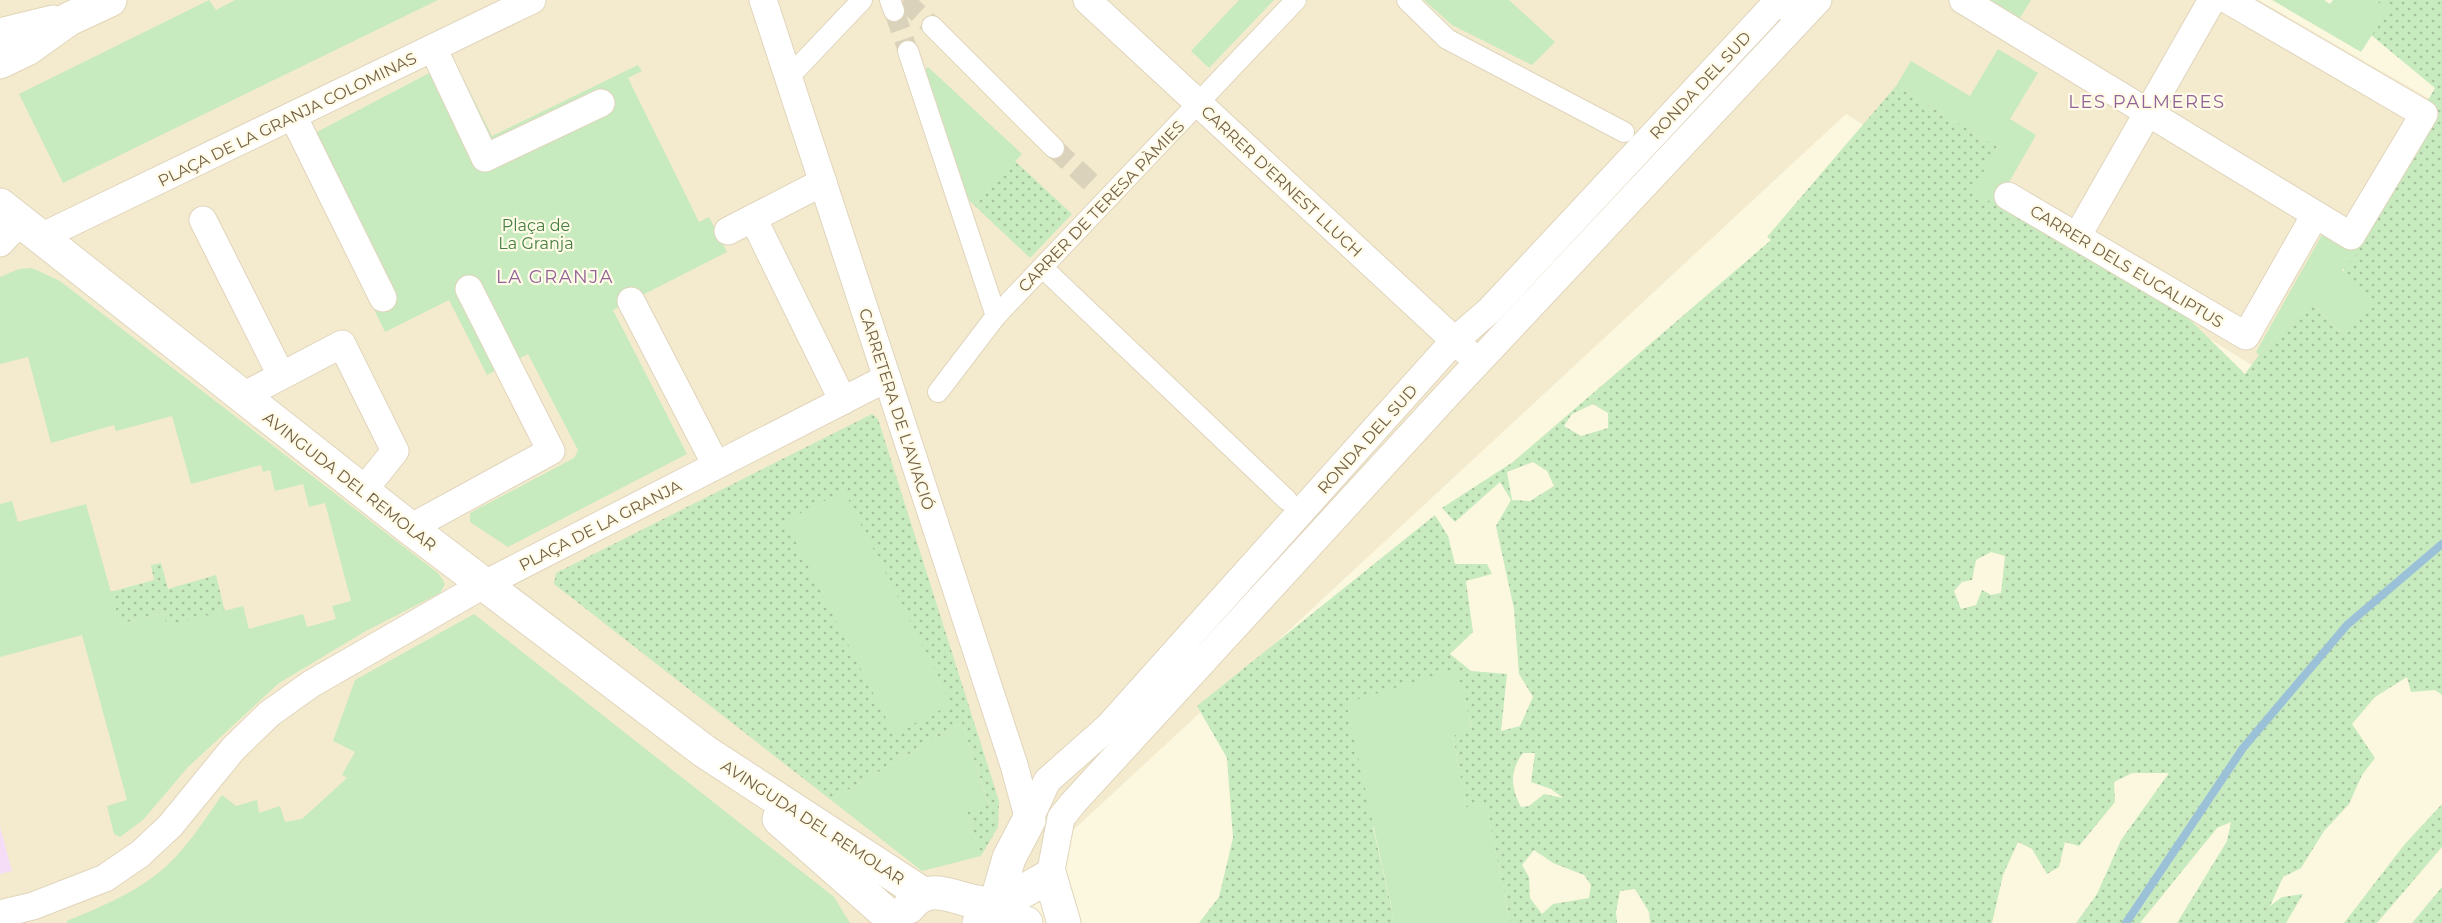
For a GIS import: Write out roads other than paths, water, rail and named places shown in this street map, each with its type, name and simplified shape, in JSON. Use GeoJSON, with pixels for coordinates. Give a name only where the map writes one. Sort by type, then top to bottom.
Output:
{"type":"FeatureCollection","features":[{"type":"Feature","properties":{"kind":"street"},"geometry":{"type":"LineString","coordinates":[[0,62],[27,49],[69,19],[110,0]]}},
{"type":"Feature","properties":{"kind":"street","name":"PLAÇA DE LA GRANJA COLOMINAS"},"geometry":{"type":"LineString","coordinates":[[16,226],[293,116],[532,0]]}},
{"type":"Feature","properties":{"kind":"street","name":"CARRETERA DE L'AVIACIÓ"},"geometry":{"type":"LineString","coordinates":[[763,0],[1005,739],[1029,820]]}},
{"type":"Feature","properties":{"kind":"street"},"geometry":{"type":"LineString","coordinates":[[788,78],[862,0]]}},
{"type":"Feature","properties":{"kind":"street","name":"CARRER D'ERNEST LLUCH"},"geometry":{"type":"LineString","coordinates":[[1087,0],[1478,362]]}},
{"type":"Feature","properties":{"kind":"street","name":"CARRER DE TERESA PÀMIES"},"geometry":{"type":"LineString","coordinates":[[938,392],[996,316],[1043,268],[1103,193],[1199,104],[1296,0]]}},
{"type":"Feature","properties":{"kind":"street"},"geometry":{"type":"LineString","coordinates":[[1407,0],[1447,39],[1623,132]]}},
{"type":"Feature","properties":{"kind":"street"},"geometry":{"type":"LineString","coordinates":[[1779,0],[1809,10]]}},
{"type":"Feature","properties":{"kind":"street","name":"RONDA DEL SUD"},"geometry":{"type":"LineString","coordinates":[[969,909],[1009,858],[1047,781],[1109,726],[1454,342],[1490,310],[1779,0]]}},
{"type":"Feature","properties":{"kind":"street"},"geometry":{"type":"LineString","coordinates":[[1963,0],[2351,236],[2424,114],[2228,0]]}},
{"type":"Feature","properties":{"kind":"street"},"geometry":{"type":"LineString","coordinates":[[2078,236],[2212,0]]}},
{"type":"Feature","properties":{"kind":"street","name":"RONDA DEL SUD"},"geometry":{"type":"LineString","coordinates":[[904,923],[909,906],[969,909],[1050,876],[1061,818],[1073,803],[1478,362],[1809,10]]}},
{"type":"Feature","properties":{"kind":"street"},"geometry":{"type":"LineString","coordinates":[[0,35],[69,19]]}},
{"type":"Feature","properties":{"kind":"street"},"geometry":{"type":"LineString","coordinates":[[932,26],[1054,148]]}},
{"type":"Feature","properties":{"kind":"street"},"geometry":{"type":"LineString","coordinates":[[433,48],[485,158],[601,103]]}},
{"type":"Feature","properties":{"kind":"street"},"geometry":{"type":"LineString","coordinates":[[908,51],[996,316]]}},
{"type":"Feature","properties":{"kind":"street"},"geometry":{"type":"LineString","coordinates":[[293,116],[383,298]]}},
{"type":"Feature","properties":{"kind":"street"},"geometry":{"type":"LineString","coordinates":[[728,231],[823,182]]}},
{"type":"Feature","properties":{"kind":"street","name":"CARRER DELS EUCALIPTUS"},"geometry":{"type":"LineString","coordinates":[[2008,196],[2246,336],[2315,215]]}},
{"type":"Feature","properties":{"kind":"street"},"geometry":{"type":"LineString","coordinates":[[753,218],[843,401]]}},
{"type":"Feature","properties":{"kind":"street"},"geometry":{"type":"LineString","coordinates":[[203,220],[281,375]]}},
{"type":"Feature","properties":{"kind":"street","name":"AVINGUDA DEL REMOLAR"},"geometry":{"type":"LineString","coordinates":[[16,226],[483,585],[704,751],[897,923]]}},
{"type":"Feature","properties":{"kind":"street"},"geometry":{"type":"LineString","coordinates":[[1043,268],[1287,500]]}},
{"type":"Feature","properties":{"kind":"street"},"geometry":{"type":"LineString","coordinates":[[410,528],[551,451],[469,289]]}},
{"type":"Feature","properties":{"kind":"street"},"geometry":{"type":"LineString","coordinates":[[631,301],[716,465]]}},
{"type":"Feature","properties":{"kind":"street"},"geometry":{"type":"LineString","coordinates":[[241,397],[342,344],[395,451],[363,491]]}},
{"type":"Feature","properties":{"kind":"street","name":"PLAÇA DE LA GRANJA"},"geometry":{"type":"LineString","coordinates":[[0,914],[33,906],[114,872],[140,854],[170,826],[233,749],[269,714],[311,684],[483,585],[887,378]]}},
{"type":"Feature","properties":{"kind":"street","name":"AVINGUDA DEL REMOLAR"},"geometry":{"type":"LineString","coordinates":[[704,751],[969,909]]}},
{"type":"Feature","properties":{"kind":"street"},"geometry":{"type":"LineString","coordinates":[[1050,876],[1064,923]]}},
{"type":"Feature","properties":{"kind":"street"},"geometry":{"type":"LineString","coordinates":[[969,909],[1026,923]]}},
{"type":"Feature","properties":{"kind":"waterway"},"geometry":{"type":"LineString","coordinates":[[2126,923],[2243,748],[2347,625],[2442,544]]}},
{"type":"Feature","properties":{"kind":"tunnel"},"geometry":{"type":"LineString","coordinates":[[904,0],[932,26]]}},
{"type":"Feature","properties":{"kind":"tunnel"},"geometry":{"type":"LineString","coordinates":[[894,11],[908,51]]}},
{"type":"Feature","properties":{"kind":"tunnel"},"geometry":{"type":"LineString","coordinates":[[1054,148],[1097,188]]}},
{"type":"Feature","properties":{"kind":"district","name":"LES PALMERES"},"geometry":{"type":"Point","coordinates":[2147,102]}},
{"type":"Feature","properties":{"kind":"district","name":"LA GRANJA"},"geometry":{"type":"Point","coordinates":[555,277]}},
{"type":"Feature","properties":{"kind":"park label","name":"Plaça de La Granja"},"geometry":{"type":"Point","coordinates":[536,234]}}]}
